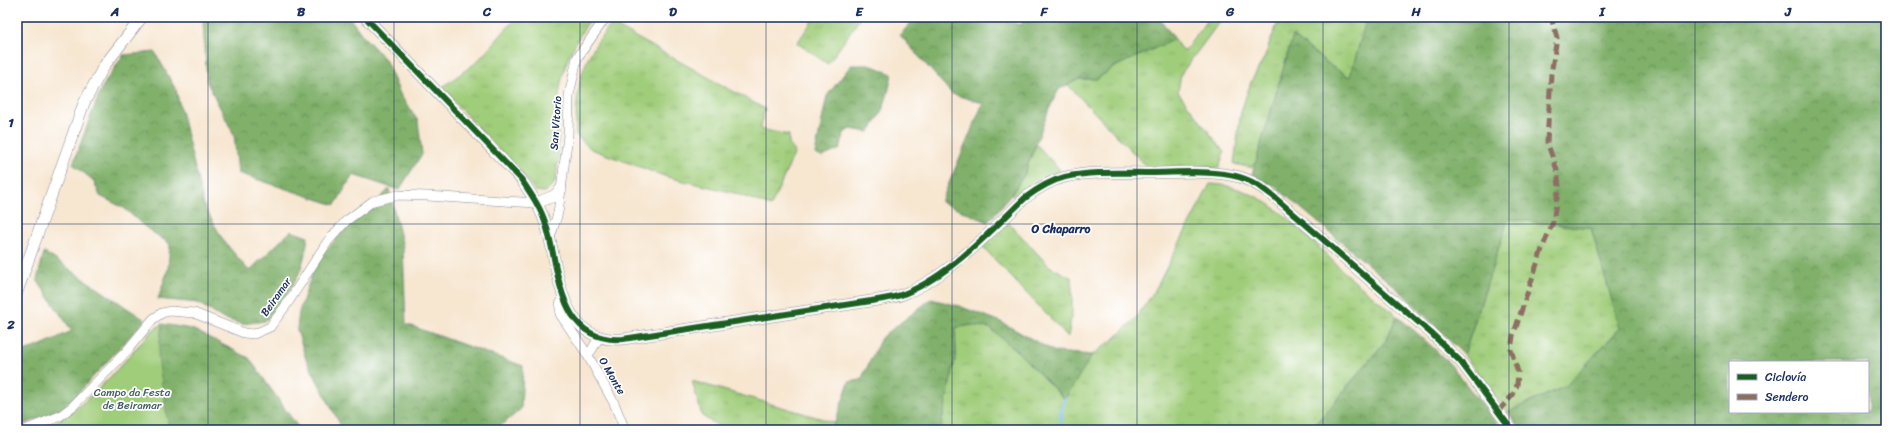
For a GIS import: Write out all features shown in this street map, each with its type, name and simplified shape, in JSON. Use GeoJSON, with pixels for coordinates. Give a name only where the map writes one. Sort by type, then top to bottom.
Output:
{"type":"FeatureCollection","features":[{"type":"Feature","properties":{"kind":"street"},"geometry":{"type":"LineString","coordinates":[[17,292],[84,103],[104,66],[142,17]]}},
{"type":"Feature","properties":{"kind":"street"},"geometry":{"type":"LineString","coordinates":[[365,17],[521,179],[536,202],[543,217],[550,238],[563,299],[580,324],[600,336],[609,339],[623,339],[871,302],[904,294],[926,283],[948,268],[1038,188],[1064,177],[1092,174],[1197,173],[1230,175],[1241,178],[1265,189],[1432,334],[1460,361],[1512,430]]}},
{"type":"Feature","properties":{"kind":"street","name":"San Vitorio"},"geometry":{"type":"LineString","coordinates":[[550,238],[555,226],[562,189],[568,135],[569,96],[577,58],[606,17]]}},
{"type":"Feature","properties":{"kind":"street"},"geometry":{"type":"LineString","coordinates":[[536,202],[554,196],[562,189]]}},
{"type":"Feature","properties":{"kind":"street","name":"Beiramar"},"geometry":{"type":"LineString","coordinates":[[25,430],[60,416],[74,406],[124,354],[153,320],[162,313],[170,311],[194,313],[244,333],[254,334],[270,327],[288,304],[328,241],[346,221],[373,201],[398,196],[426,196],[536,202]]}},
{"type":"Feature","properties":{"kind":"street"},"geometry":{"type":"LineString","coordinates":[[563,299],[560,304],[560,314],[587,354]]}},
{"type":"Feature","properties":{"kind":"street","name":"O Monte"},"geometry":{"type":"LineString","coordinates":[[600,336],[591,351],[587,354],[614,403],[626,430]]}},
{"type":"Feature","properties":{"kind":"green space"},"geometry":{"type":"Polygon","coordinates":[[[206,17],[349,17],[363,36],[385,59],[401,96],[418,121],[422,154],[399,190],[353,175],[335,205],[238,173],[234,135],[207,82],[203,22],[206,17]]]}},
{"type":"Feature","properties":{"kind":"green space"},"geometry":{"type":"Polygon","coordinates":[[[517,17],[592,17],[580,35],[566,65],[560,87],[558,109],[557,172],[555,183],[544,192],[535,191],[523,175],[441,88],[477,62],[517,17]]]}},
{"type":"Feature","properties":{"kind":"green space"},"geometry":{"type":"Polygon","coordinates":[[[815,17],[861,17],[828,64],[797,43],[815,17]]]}},
{"type":"Feature","properties":{"kind":"green space"},"geometry":{"type":"Polygon","coordinates":[[[916,17],[997,17],[1021,25],[1024,17],[1158,17],[1175,39],[1114,67],[1097,79],[1079,79],[1059,89],[1049,109],[1024,175],[1011,195],[988,222],[941,202],[983,103],[952,94],[900,35],[916,17]]]}},
{"type":"Feature","properties":{"kind":"green space"},"geometry":{"type":"Polygon","coordinates":[[[1209,17],[1223,17],[1181,74],[1178,92],[1224,152],[1219,168],[1147,167],[1068,85],[1079,79],[1097,79],[1114,67],[1175,39],[1184,52],[1209,17]]]}},
{"type":"Feature","properties":{"kind":"green space"},"geometry":{"type":"Polygon","coordinates":[[[1280,17],[1367,17],[1350,78],[1331,66],[1293,36],[1254,168],[1234,164],[1241,111],[1251,82],[1264,58],[1280,17]]]}},
{"type":"Feature","properties":{"kind":"green space"},"geometry":{"type":"Polygon","coordinates":[[[1367,17],[1886,17],[1886,430],[1521,430],[1508,412],[1566,386],[1620,328],[1591,228],[1508,219],[1464,355],[1402,293],[1276,187],[1252,175],[1293,36],[1331,66],[1350,77],[1367,17]]]}},
{"type":"Feature","properties":{"kind":"green space"},"geometry":{"type":"Polygon","coordinates":[[[612,24],[765,109],[760,129],[789,135],[789,144],[795,152],[771,206],[731,192],[667,177],[591,149],[576,135],[577,103],[582,75],[592,50],[612,24]]]}},
{"type":"Feature","properties":{"kind":"green space"},"geometry":{"type":"Polygon","coordinates":[[[155,52],[176,90],[204,206],[223,240],[249,271],[291,231],[308,237],[303,263],[294,283],[289,292],[265,321],[242,324],[222,318],[198,303],[158,299],[168,269],[170,244],[145,227],[124,208],[100,196],[94,181],[73,164],[101,89],[123,55],[155,52]]]}},
{"type":"Feature","properties":{"kind":"green space"},"geometry":{"type":"Polygon","coordinates":[[[851,65],[870,65],[892,74],[887,97],[878,119],[869,132],[850,129],[844,133],[840,149],[822,157],[815,154],[827,96],[851,65]]]}},
{"type":"Feature","properties":{"kind":"green space"},"geometry":{"type":"Polygon","coordinates":[[[1036,144],[1060,170],[1037,182],[1020,198],[1011,195],[1024,175],[1036,144]]]}},
{"type":"Feature","properties":{"kind":"green space"},"geometry":{"type":"Polygon","coordinates":[[[1210,184],[1231,187],[1250,194],[1286,216],[1347,275],[1397,316],[1387,339],[1311,430],[940,430],[956,355],[955,328],[971,325],[990,328],[1018,352],[1064,399],[1092,355],[1114,339],[1135,319],[1154,292],[1210,184]]]}},
{"type":"Feature","properties":{"kind":"green space"},"geometry":{"type":"Polygon","coordinates":[[[389,189],[403,247],[406,324],[523,366],[521,409],[496,430],[343,430],[306,359],[297,330],[299,312],[317,259],[349,225],[375,204],[389,189]]]}},
{"type":"Feature","properties":{"kind":"green space"},"geometry":{"type":"Polygon","coordinates":[[[1508,219],[1591,228],[1620,328],[1566,386],[1508,412],[1464,355],[1508,219]]]}},
{"type":"Feature","properties":{"kind":"green space"},"geometry":{"type":"Polygon","coordinates":[[[1009,223],[1049,266],[1072,278],[1072,313],[1068,337],[982,246],[1009,223]]]}},
{"type":"Feature","properties":{"kind":"green space"},"geometry":{"type":"Polygon","coordinates":[[[44,252],[145,320],[72,400],[56,412],[17,427],[17,353],[39,346],[72,331],[37,280],[44,252]]]}},
{"type":"Feature","properties":{"kind":"green space"},"geometry":{"type":"Polygon","coordinates":[[[931,299],[959,306],[999,321],[1055,352],[1092,355],[1065,399],[1018,352],[990,328],[971,325],[955,328],[956,355],[940,430],[831,430],[835,423],[849,382],[861,380],[881,338],[931,299]]]}},
{"type":"Feature","properties":{"kind":"green space"},"geometry":{"type":"Polygon","coordinates":[[[1397,316],[1450,364],[1502,430],[1312,430],[1387,339],[1397,316]]]}},
{"type":"Feature","properties":{"kind":"green space"},"geometry":{"type":"Polygon","coordinates":[[[162,324],[192,329],[249,358],[300,430],[39,430],[55,423],[71,413],[115,372],[153,330],[162,324]]]}},
{"type":"Feature","properties":{"kind":"green space","name":"Campo da Festa de Beiramar"},"geometry":{"type":"Polygon","coordinates":[[[162,324],[158,357],[169,430],[39,430],[55,423],[71,413],[115,372],[153,330],[162,324]]]}},
{"type":"Feature","properties":{"kind":"green space"},"geometry":{"type":"Polygon","coordinates":[[[692,381],[835,423],[831,430],[725,430],[702,416],[692,381]]]}},
{"type":"Feature","properties":{"kind":"waterway"},"geometry":{"type":"LineString","coordinates":[[1061,430],[1061,411],[1065,399]]}},
{"type":"Feature","properties":{"kind":"marked path"},"geometry":{"type":"LineString","coordinates":[[1498,411],[1513,395],[1517,385],[1518,372],[1511,350],[1513,336],[1542,249],[1553,222],[1559,186],[1557,170],[1547,142],[1551,74],[1557,38],[1551,17]]}},
{"type":"Feature","properties":{"kind":"cycle path"},"geometry":{"type":"LineString","coordinates":[[365,17],[521,179],[544,219],[551,242],[559,281],[565,300],[573,316],[585,329],[601,337],[623,339],[902,295],[922,285],[954,264],[984,238],[1025,198],[1048,183],[1065,177],[1086,174],[1220,173],[1247,180],[1268,192],[1432,334],[1460,361],[1512,430]]}},
{"type":"Feature","properties":{"kind":"district","name":"O Chaparro"},"geometry":{"type":"Point","coordinates":[1061,229]}}]}
